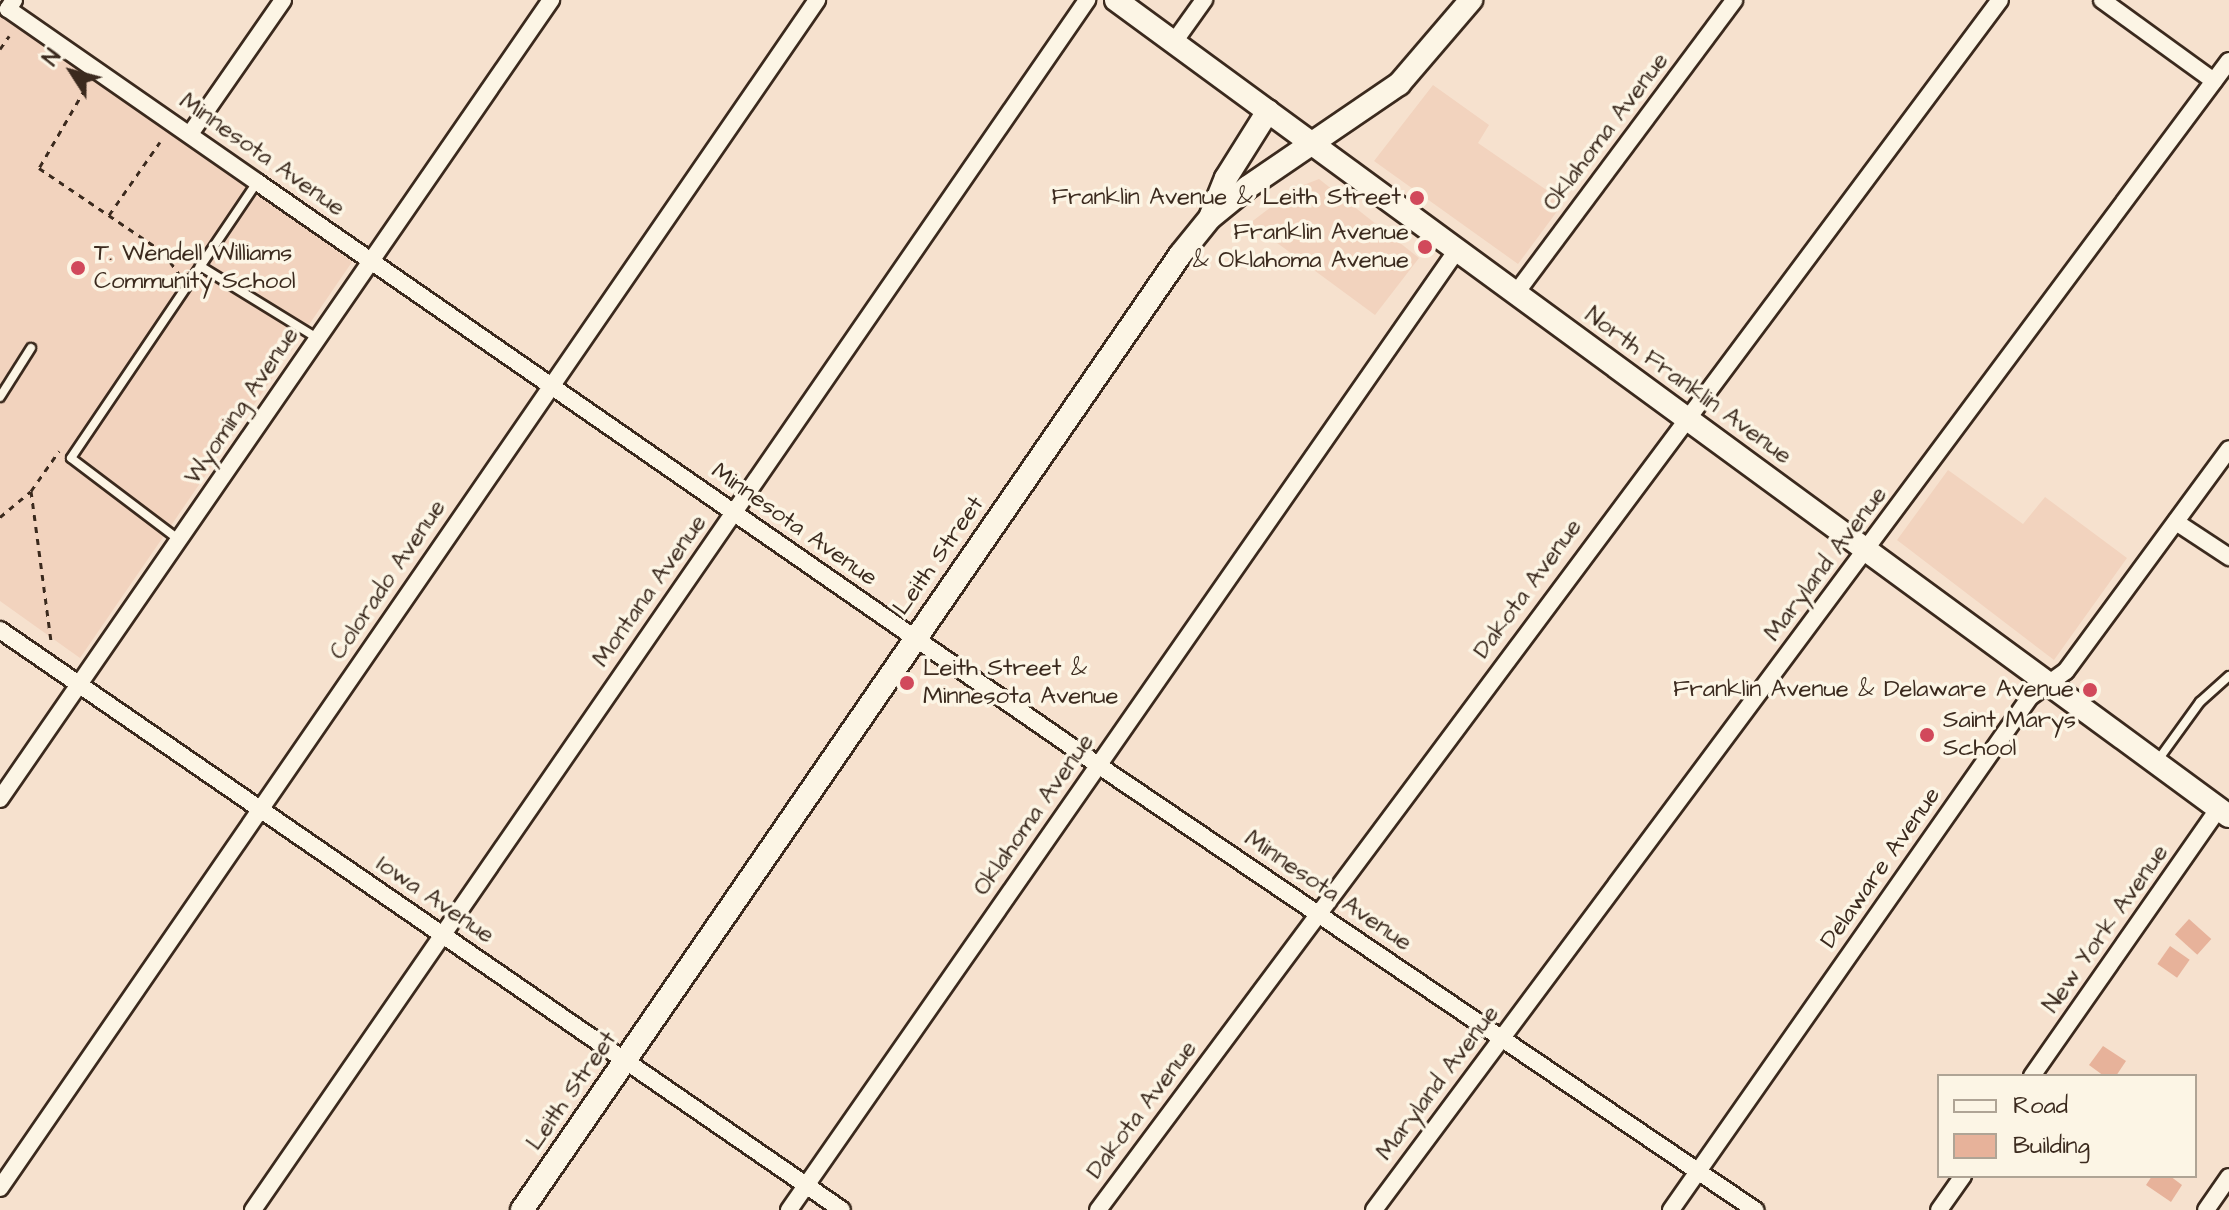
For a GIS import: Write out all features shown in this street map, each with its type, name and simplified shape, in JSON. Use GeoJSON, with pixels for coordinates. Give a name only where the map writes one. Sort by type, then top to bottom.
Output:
{"type":"FeatureCollection","features":[{"type":"Feature","properties":{"kind":"street"},"geometry":{"type":"LineString","coordinates":[[190,134],[283,0]]}},
{"type":"Feature","properties":{"kind":"street","name":"Wyoming Avenue"},"geometry":{"type":"LineString","coordinates":[[0,799],[551,0]]}},
{"type":"Feature","properties":{"kind":"street","name":"Colorado Avenue"},"geometry":{"type":"LineString","coordinates":[[0,1188],[550,384],[817,0]]}},
{"type":"Feature","properties":{"kind":"street","name":"Montana Avenue"},"geometry":{"type":"LineString","coordinates":[[253,1210],[1087,0]]}},
{"type":"Feature","properties":{"kind":"street","name":"North Franklin Avenue"},"geometry":{"type":"LineString","coordinates":[[1116,0],[2224,812]]}},
{"type":"Feature","properties":{"kind":"street"},"geometry":{"type":"LineString","coordinates":[[1174,42],[1204,0]]}},
{"type":"Feature","properties":{"kind":"street","name":"Leith Street"},"geometry":{"type":"LineString","coordinates":[[522,1210],[914,637],[1210,218],[1399,84],[1471,0]]}},
{"type":"Feature","properties":{"kind":"street","name":"Oklahoma Avenue"},"geometry":{"type":"LineString","coordinates":[[1516,293],[1734,0]]}},
{"type":"Feature","properties":{"kind":"street","name":"Dakota Avenue"},"geometry":{"type":"LineString","coordinates":[[1098,1210],[1685,417],[2000,0]]}},
{"type":"Feature","properties":{"kind":"street"},"geometry":{"type":"LineString","coordinates":[[2102,0],[2214,81]]}},
{"type":"Feature","properties":{"kind":"street","name":"Minnesota Avenue"},"geometry":{"type":"LineString","coordinates":[[11,4],[257,182],[1098,765],[1504,1035],[1755,1210]]}},
{"type":"Feature","properties":{"kind":"street","name":"Maryland Avenue"},"geometry":{"type":"LineString","coordinates":[[1374,1210],[2229,61]]}},
{"type":"Feature","properties":{"kind":"street"},"geometry":{"type":"LineString","coordinates":[[1210,218],[1226,178],[1268,111]]}},
{"type":"Feature","properties":{"kind":"street","name":"Oklahoma Avenue"},"geometry":{"type":"LineString","coordinates":[[789,1210],[1457,250]]}},
{"type":"Feature","properties":{"kind":"street","name":"Delaware Avenue"},"geometry":{"type":"LineString","coordinates":[[1671,1210],[2030,697],[2066,671],[2229,449]]}},
{"type":"Feature","properties":{"kind":"street"},"geometry":{"type":"LineString","coordinates":[[2176,522],[2229,557]]}},
{"type":"Feature","properties":{"kind":"street","name":"Iowa Avenue"},"geometry":{"type":"LineString","coordinates":[[0,630],[842,1210]]}},
{"type":"Feature","properties":{"kind":"street","name":"New York Avenue"},"geometry":{"type":"LineString","coordinates":[[2033,1074],[2224,812]]}},
{"type":"Feature","properties":{"kind":"street"},"geometry":{"type":"LineString","coordinates":[[2206,1210],[2229,1177]]}},
{"type":"Feature","properties":{"kind":"street"},"geometry":{"type":"LineString","coordinates":[[1939,1210],[1962,1178]]}},
{"type":"Feature","properties":{"kind":"lane"},"geometry":{"type":"LineString","coordinates":[[179,540],[71,458],[257,182]]}},
{"type":"Feature","properties":{"kind":"lane"},"geometry":{"type":"LineString","coordinates":[[200,266],[317,338]]}},
{"type":"Feature","properties":{"kind":"lane"},"geometry":{"type":"LineString","coordinates":[[0,397],[31,348]]}},
{"type":"Feature","properties":{"kind":"lane"},"geometry":{"type":"LineString","coordinates":[[2157,761],[2200,702],[2229,676]]}},
{"type":"Feature","properties":{"kind":"path"},"geometry":{"type":"LineString","coordinates":[[0,49],[9,36]]}},
{"type":"Feature","properties":{"kind":"path"},"geometry":{"type":"LineString","coordinates":[[85,89],[39,168],[163,252],[180,275]]}},
{"type":"Feature","properties":{"kind":"path"},"geometry":{"type":"LineString","coordinates":[[109,215],[160,142]]}},
{"type":"Feature","properties":{"kind":"path"},"geometry":{"type":"LineString","coordinates":[[0,517],[31,491],[51,641]]}},
{"type":"Feature","properties":{"kind":"shaded area"},"geometry":{"type":"Polygon","coordinates":[[[0,2],[352,262],[80,658],[0,601],[0,2]]]}},
{"type":"Feature","properties":{"kind":"shaded area"},"geometry":{"type":"Polygon","coordinates":[[[1433,85],[1489,125],[1478,143],[1564,202],[1518,264],[1374,161],[1433,85]]]}},
{"type":"Feature","properties":{"kind":"shaded area"},"geometry":{"type":"Polygon","coordinates":[[[1319,179],[1419,258],[1375,315],[1250,223],[1296,188],[1319,179]]]}},
{"type":"Feature","properties":{"kind":"shaded area"},"geometry":{"type":"Polygon","coordinates":[[[1948,470],[2023,524],[2045,497],[2127,558],[2054,660],[1897,540],[1948,470]]]}},
{"type":"Feature","properties":{"kind":"building"},"geometry":{"type":"Polygon","coordinates":[[[2189,919],[2211,939],[2197,955],[2175,935],[2189,919]]]}},
{"type":"Feature","properties":{"kind":"building"},"geometry":{"type":"Polygon","coordinates":[[[2170,946],[2190,960],[2177,978],[2157,964],[2170,946]]]}},
{"type":"Feature","properties":{"kind":"building"},"geometry":{"type":"Polygon","coordinates":[[[2103,1046],[2126,1061],[2117,1074],[2101,1074],[2089,1065],[2103,1046]]]}},
{"type":"Feature","properties":{"kind":"building"},"geometry":{"type":"Polygon","coordinates":[[[2151,1178],[2173,1178],[2182,1185],[2171,1202],[2146,1185],[2151,1178]]]}},
{"type":"Feature","properties":{"kind":"place","name":"Franklin Avenue & Leith Street"},"geometry":{"type":"Point","coordinates":[1417,198]}},
{"type":"Feature","properties":{"kind":"place","name":"Franklin Avenue & Oklahoma Avenue"},"geometry":{"type":"Point","coordinates":[1425,247]}},
{"type":"Feature","properties":{"kind":"place","name":"T. Wendell Williams Community School"},"geometry":{"type":"Point","coordinates":[78,268]}},
{"type":"Feature","properties":{"kind":"place","name":"Leith Street & Minnesota Avenue"},"geometry":{"type":"Point","coordinates":[907,683]}},
{"type":"Feature","properties":{"kind":"place","name":"Franklin Avenue & Delaware Avenue"},"geometry":{"type":"Point","coordinates":[2090,690]}},
{"type":"Feature","properties":{"kind":"place","name":"Saint Marys School"},"geometry":{"type":"Point","coordinates":[1927,735]}}]}
